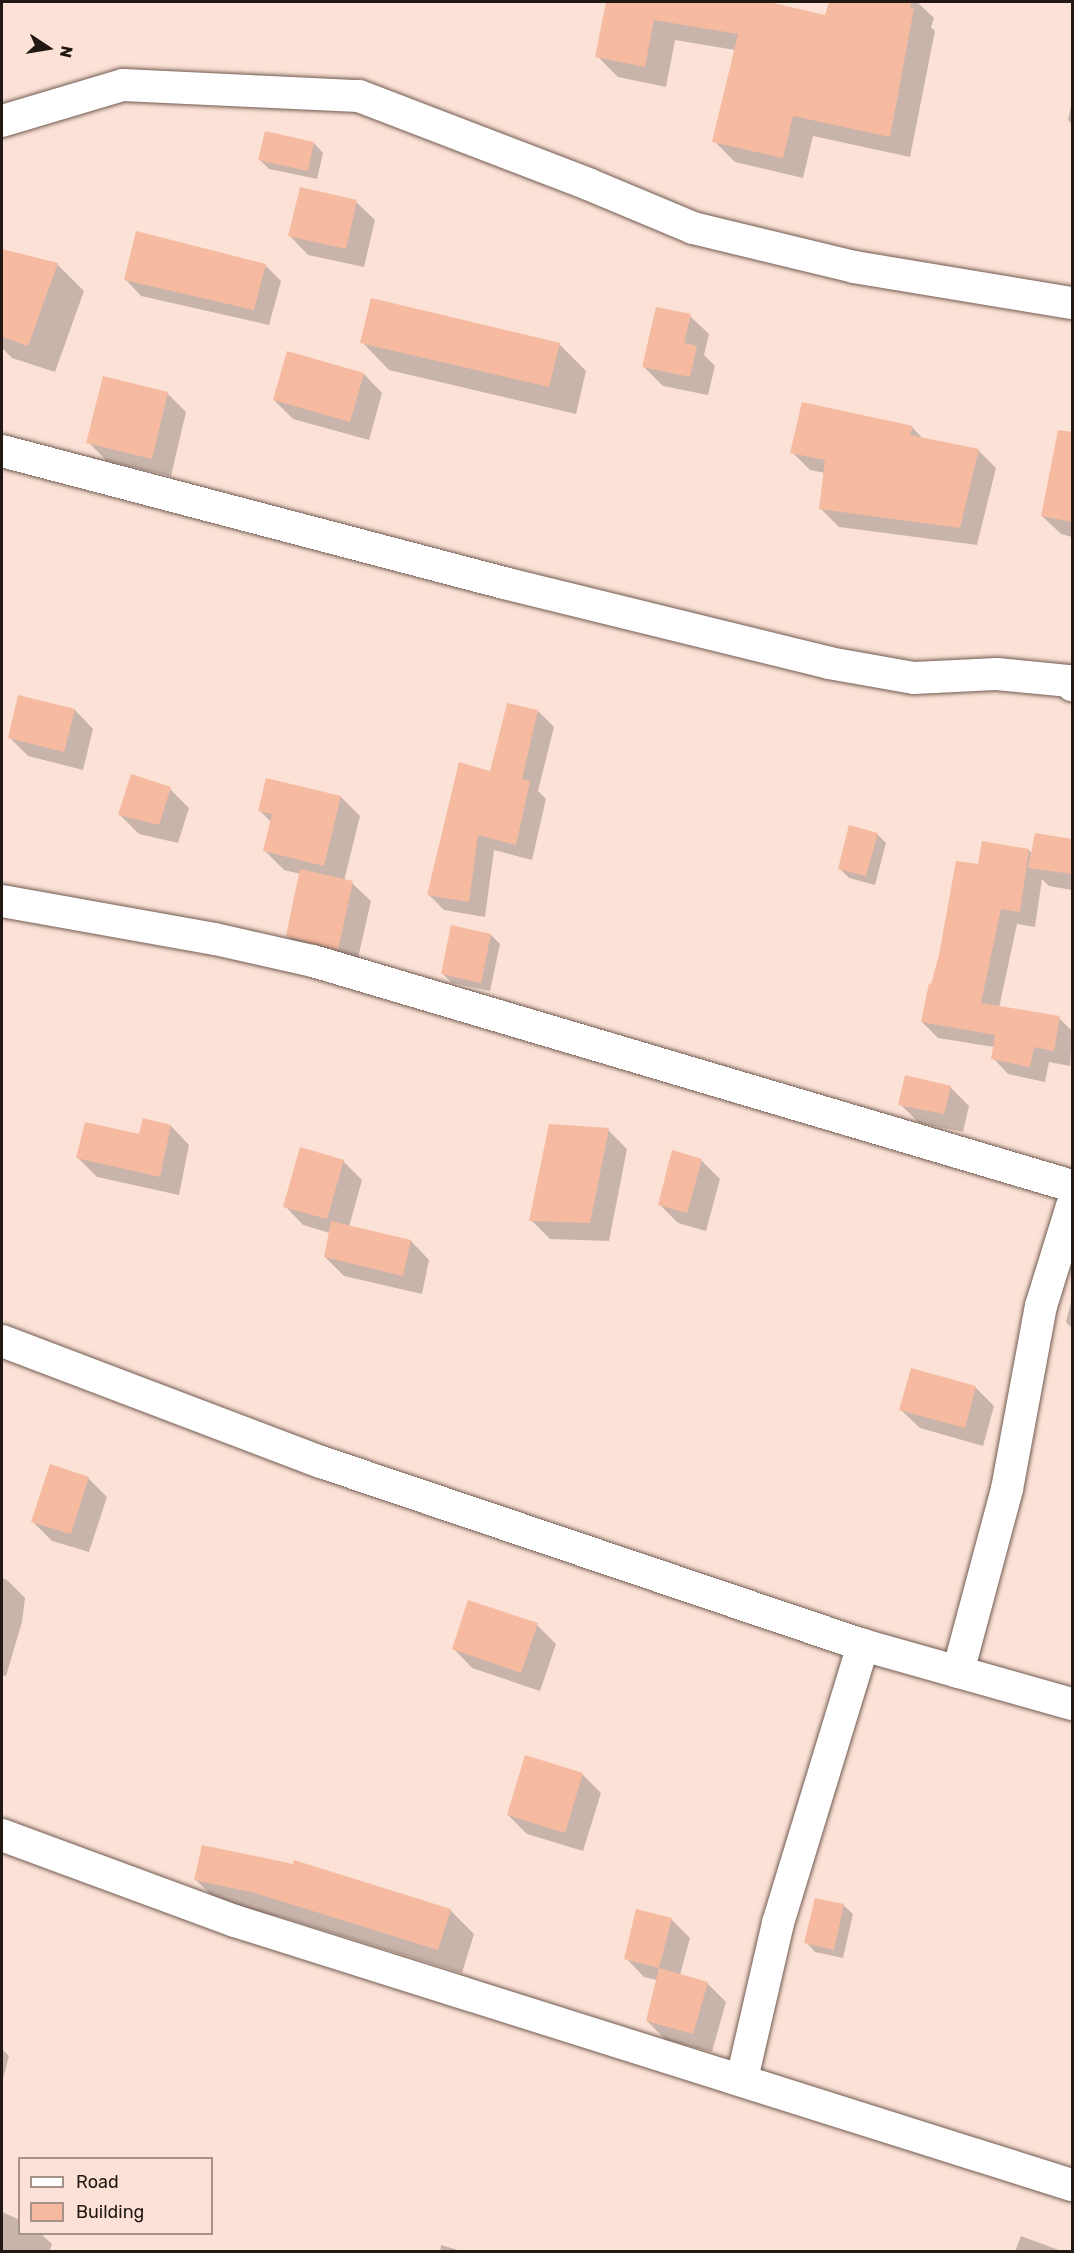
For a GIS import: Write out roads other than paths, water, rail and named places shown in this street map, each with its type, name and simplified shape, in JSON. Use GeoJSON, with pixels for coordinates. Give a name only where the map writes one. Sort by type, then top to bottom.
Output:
{"type":"FeatureCollection","features":[{"type":"Feature","properties":{"kind":"street"},"geometry":{"type":"LineString","coordinates":[[2,122],[123,85],[359,96],[588,184],[693,228],[854,267],[1072,303]]}},
{"type":"Feature","properties":{"kind":"street"},"geometry":{"type":"LineString","coordinates":[[2,451],[504,583],[829,663],[914,678],[997,674],[1071,682]]}},
{"type":"Feature","properties":{"kind":"street"},"geometry":{"type":"LineString","coordinates":[[2,901],[215,939],[313,961],[1072,1186]]}},
{"type":"Feature","properties":{"kind":"street"},"geometry":{"type":"LineString","coordinates":[[958,1672],[1006,1489],[1041,1306],[1072,1206]]}},
{"type":"Feature","properties":{"kind":"street"},"geometry":{"type":"LineString","coordinates":[[2,1341],[321,1462],[863,1645],[1072,1704]]}},
{"type":"Feature","properties":{"kind":"street"},"geometry":{"type":"LineString","coordinates":[[742,2079],[778,1923],[863,1645]]}},
{"type":"Feature","properties":{"kind":"street"},"geometry":{"type":"LineString","coordinates":[[2,1835],[235,1921],[742,2079],[1072,2185]]}}]}
